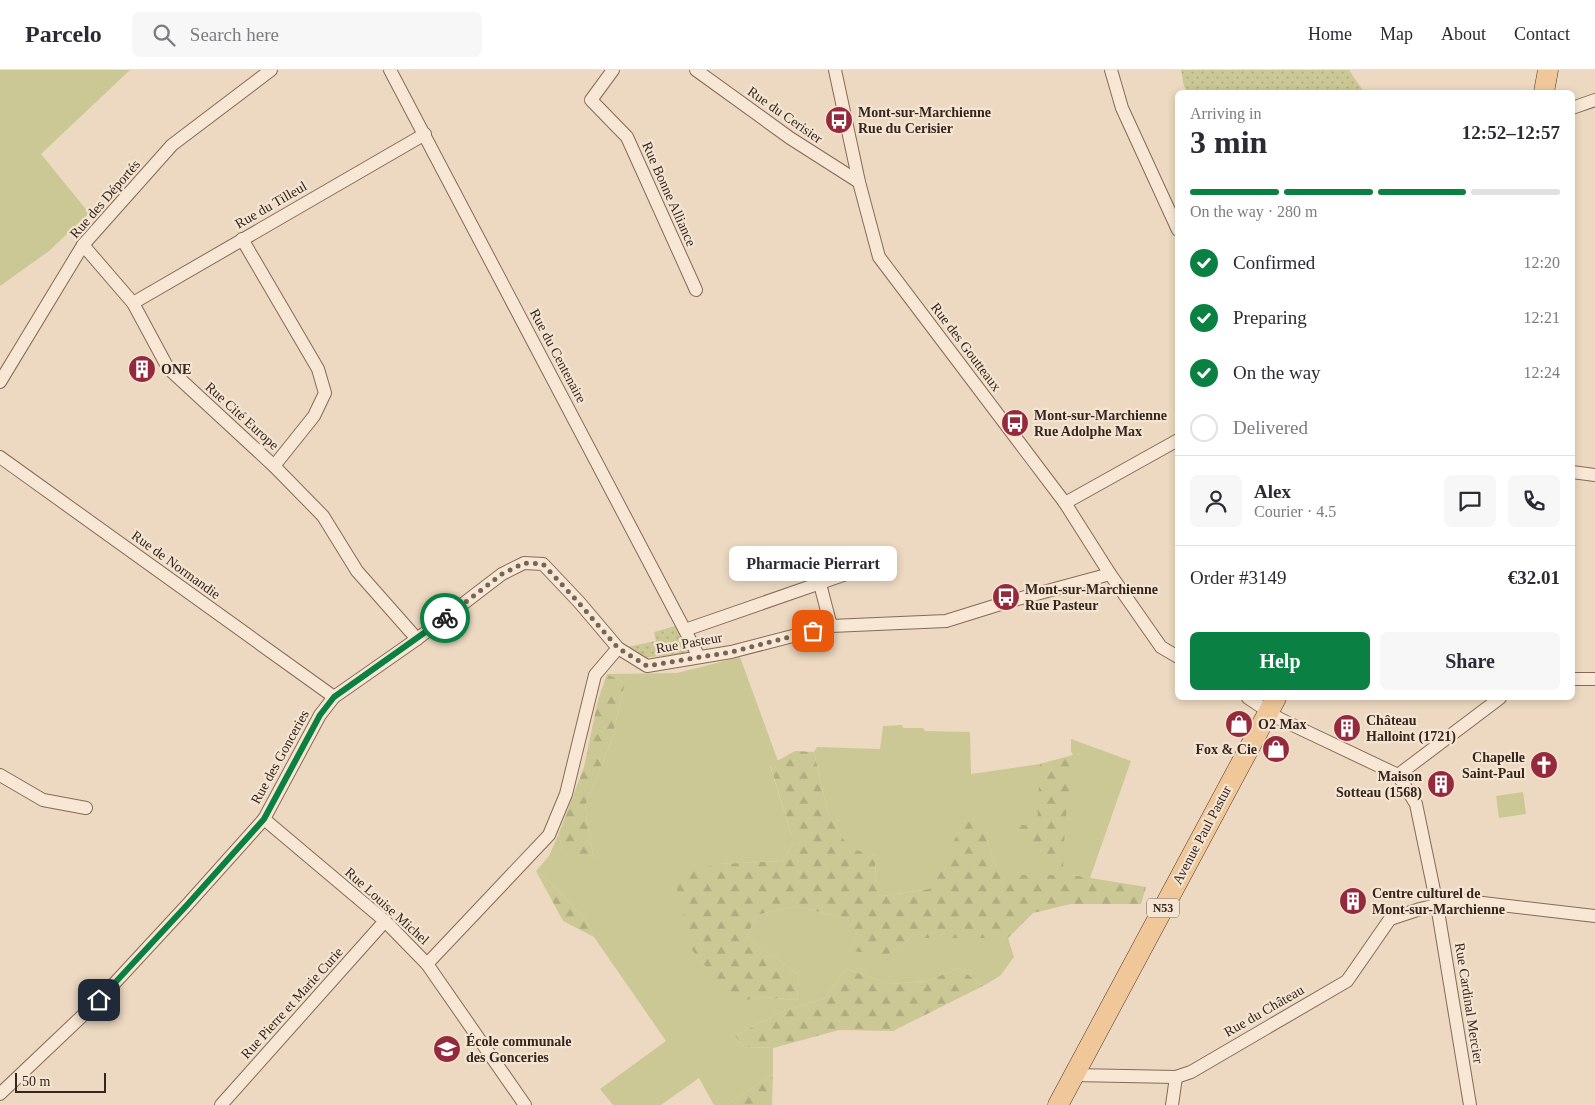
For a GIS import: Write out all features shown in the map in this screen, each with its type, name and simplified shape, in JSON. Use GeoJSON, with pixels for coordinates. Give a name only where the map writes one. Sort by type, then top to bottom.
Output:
{"type":"FeatureCollection","features":[{"type":"Feature","properties":{"kind":"main road"},"geometry":{"type":"LineString","coordinates":[[1544,90],[1548,70]]}},
{"type":"Feature","properties":{"kind":"main road","name":"Avenue Paul Pastur"},"geometry":{"type":"LineString","coordinates":[[1058,1105],[1272,704]]}},
{"type":"Feature","properties":{"kind":"street","name":"Rue des Déportés"},"geometry":{"type":"LineString","coordinates":[[0,382],[84,245],[172,145],[271,70]]}},
{"type":"Feature","properties":{"kind":"street","name":"Rue du Centenaire"},"geometry":{"type":"LineString","coordinates":[[390,70],[699,658]]}},
{"type":"Feature","properties":{"kind":"street","name":"Rue Bonne Alliance"},"geometry":{"type":"LineString","coordinates":[[613,70],[591,100],[627,136],[696,290]]}},
{"type":"Feature","properties":{"kind":"street","name":"Rue du Cerisier"},"geometry":{"type":"LineString","coordinates":[[696,70],[790,138],[859,182]]}},
{"type":"Feature","properties":{"kind":"street","name":"Rue des Goutteaux"},"geometry":{"type":"LineString","coordinates":[[835,70],[859,182],[879,257],[1065,503],[1110,574],[1161,648],[1175,655]]}},
{"type":"Feature","properties":{"kind":"street"},"geometry":{"type":"LineString","coordinates":[[1111,70],[1122,108],[1175,223]]}},
{"type":"Feature","properties":{"kind":"street"},"geometry":{"type":"LineString","coordinates":[[1575,107],[1595,100]]}},
{"type":"Feature","properties":{"kind":"street","name":"Rue du Tilleul"},"geometry":{"type":"LineString","coordinates":[[133,303],[425,134]]}},
{"type":"Feature","properties":{"kind":"street","name":"Rue Cité Europe"},"geometry":{"type":"LineString","coordinates":[[242,239],[318,369],[325,393],[314,416],[274,466]]}},
{"type":"Feature","properties":{"kind":"street","name":"Rue Cité Europe"},"geometry":{"type":"LineString","coordinates":[[84,245],[133,303],[168,368],[274,466],[323,516],[357,571],[417,639]]}},
{"type":"Feature","properties":{"kind":"street"},"geometry":{"type":"LineString","coordinates":[[1065,503],[1175,442]]}},
{"type":"Feature","properties":{"kind":"street","name":"Rue de Normandie"},"geometry":{"type":"LineString","coordinates":[[0,457],[334,697]]}},
{"type":"Feature","properties":{"kind":"street"},"geometry":{"type":"LineString","coordinates":[[1575,472],[1595,475]]}},
{"type":"Feature","properties":{"kind":"street","name":"Rue des Gonceries"},"geometry":{"type":"LineString","coordinates":[[0,1094],[99,1000],[264,819],[320,715],[334,697],[417,639],[502,574],[524,563],[543,564],[618,648]]}},
{"type":"Feature","properties":{"kind":"street"},"geometry":{"type":"LineString","coordinates":[[685,630],[875,564]]}},
{"type":"Feature","properties":{"kind":"street","name":"Rue Pasteur"},"geometry":{"type":"LineString","coordinates":[[618,648],[647,666],[741,649],[832,626],[946,622],[1007,602],[1110,574]]}},
{"type":"Feature","properties":{"kind":"street"},"geometry":{"type":"LineString","coordinates":[[820,584],[832,626]]}},
{"type":"Feature","properties":{"kind":"street"},"geometry":{"type":"LineString","coordinates":[[427,964],[549,835],[566,794],[595,675],[618,648]]}},
{"type":"Feature","properties":{"kind":"street"},"geometry":{"type":"LineString","coordinates":[[1575,679],[1595,679]]}},
{"type":"Feature","properties":{"kind":"street"},"geometry":{"type":"LineString","coordinates":[[1256,700],[1272,704],[1280,720],[1398,775],[1497,700]]}},
{"type":"Feature","properties":{"kind":"street"},"geometry":{"type":"LineString","coordinates":[[0,775],[43,800],[86,808]]}},
{"type":"Feature","properties":{"kind":"street","name":"Rue Cardinal Mercier"},"geometry":{"type":"LineString","coordinates":[[1398,775],[1416,804],[1437,905],[1470,1105]]}},
{"type":"Feature","properties":{"kind":"street","name":"Rue Louise Michel"},"geometry":{"type":"LineString","coordinates":[[264,819],[385,921],[427,964],[525,1105]]}},
{"type":"Feature","properties":{"kind":"street","name":"Rue du Château"},"geometry":{"type":"LineString","coordinates":[[1074,1074],[1176,1077],[1191,1072],[1347,981],[1390,918],[1457,900],[1595,916]]}},
{"type":"Feature","properties":{"kind":"street","name":"Rue Pierre et Marie Curie"},"geometry":{"type":"LineString","coordinates":[[221,1105],[385,921]]}},
{"type":"Feature","properties":{"kind":"street"},"geometry":{"type":"LineString","coordinates":[[1172,1105],[1176,1077]]}},
{"type":"Feature","properties":{"kind":"green space"},"geometry":{"type":"Polygon","coordinates":[[[0,70],[130,70],[41,154],[89,213],[49,251],[0,286],[0,70]]]}},
{"type":"Feature","properties":{"kind":"green space"},"geometry":{"type":"Polygon","coordinates":[[[1181,70],[1349,70],[1363,90],[1186,90],[1181,70]]]}},
{"type":"Feature","properties":{"kind":"green space"},"geometry":{"type":"Polygon","coordinates":[[[679,625],[691,653],[640,658],[627,647],[656,641],[654,632],[679,625]]]}},
{"type":"Feature","properties":{"kind":"green space"},"geometry":{"type":"Polygon","coordinates":[[[740,657],[778,761],[770,766],[794,842],[782,861],[720,864],[692,950],[735,1001],[763,997],[797,1000],[799,975],[746,937],[757,915],[795,906],[846,918],[888,955],[911,938],[1008,938],[1014,957],[1000,976],[983,986],[959,968],[927,981],[889,984],[846,969],[825,998],[781,1012],[735,1036],[744,1047],[773,1048],[773,1074],[726,1105],[714,1105],[699,1078],[661,1105],[613,1105],[600,1089],[666,1041],[594,937],[586,920],[556,888],[536,871],[549,856],[559,833],[562,850],[594,858],[585,806],[611,742],[625,683],[607,674],[677,673],[740,657]]]}},
{"type":"Feature","properties":{"kind":"green space"},"geometry":{"type":"Polygon","coordinates":[[[607,674],[625,683],[611,742],[585,806],[594,858],[579,864],[562,850],[559,833],[584,767],[598,700],[607,674]]]}},
{"type":"Feature","properties":{"kind":"green space"},"geometry":{"type":"Polygon","coordinates":[[[902,725],[903,728],[923,728],[925,731],[970,732],[971,774],[1040,764],[1073,755],[1071,739],[1131,761],[1090,878],[1072,875],[999,876],[987,839],[929,889],[883,896],[876,889],[875,856],[849,849],[828,814],[814,752],[817,747],[880,749],[883,726],[902,725]]]}},
{"type":"Feature","properties":{"kind":"green space"},"geometry":{"type":"Polygon","coordinates":[[[795,751],[814,752],[828,814],[849,848],[875,856],[876,888],[883,896],[929,889],[970,810],[987,839],[999,875],[1072,875],[1146,887],[1141,904],[1071,904],[1033,913],[1008,938],[911,938],[888,955],[851,951],[845,918],[795,906],[757,915],[746,937],[799,975],[797,1000],[763,997],[735,1002],[692,950],[673,873],[720,864],[782,861],[794,842],[770,765],[795,751]]]}},
{"type":"Feature","properties":{"kind":"green space"},"geometry":{"type":"Polygon","coordinates":[[[1074,755],[1065,824],[1063,868],[1039,860],[1010,824],[1037,826],[1040,764],[1074,755]]]}},
{"type":"Feature","properties":{"kind":"green space"},"geometry":{"type":"Polygon","coordinates":[[[1523,792],[1526,814],[1499,818],[1496,796],[1523,792]]]}},
{"type":"Feature","properties":{"kind":"green space"},"geometry":{"type":"Polygon","coordinates":[[[536,871],[556,888],[586,920],[594,937],[563,921],[536,871]]]}},
{"type":"Feature","properties":{"kind":"green space"},"geometry":{"type":"Polygon","coordinates":[[[959,968],[983,986],[893,1031],[839,1030],[773,1048],[744,1047],[735,1036],[781,1012],[825,998],[846,969],[889,984],[927,981],[959,968]]]}},
{"type":"Feature","properties":{"kind":"green space"},"geometry":{"type":"Polygon","coordinates":[[[773,1074],[772,1105],[726,1105],[773,1074]]]}},
{"type":"Feature","properties":{"kind":"way so far"},"geometry":{"type":"LineString","coordinates":[[445,618],[502,574],[524,563],[543,564],[618,648],[647,666],[731,652],[813,631]]}},
{"type":"Feature","properties":{"kind":"place","name":"Mont-sur-Marchienne Rue du Cerisier"},"geometry":{"type":"Point","coordinates":[839,120]}},
{"type":"Feature","properties":{"kind":"place","name":"ONE"},"geometry":{"type":"Point","coordinates":[142,369]}},
{"type":"Feature","properties":{"kind":"place","name":"Mont-sur-Marchienne Rue Adolphe Max"},"geometry":{"type":"Point","coordinates":[1015,423]}},
{"type":"Feature","properties":{"kind":"place","name":"Mont-sur-Marchienne Rue Pasteur"},"geometry":{"type":"Point","coordinates":[1006,597]}},
{"type":"Feature","properties":{"kind":"place","name":"Pharmacie Pierrart"},"geometry":{"type":"Point","coordinates":[813,631]}},
{"type":"Feature","properties":{"kind":"place","name":"O2 Max"},"geometry":{"type":"Point","coordinates":[1239,724]}},
{"type":"Feature","properties":{"kind":"place","name":"Château Halloint (1721)"},"geometry":{"type":"Point","coordinates":[1347,728]}},
{"type":"Feature","properties":{"kind":"place","name":"Fox & Cie"},"geometry":{"type":"Point","coordinates":[1276,749]}},
{"type":"Feature","properties":{"kind":"place","name":"Chapelle Saint-Paul"},"geometry":{"type":"Point","coordinates":[1544,765]}},
{"type":"Feature","properties":{"kind":"place","name":"Maison Sotteau (1568)"},"geometry":{"type":"Point","coordinates":[1441,784]}},
{"type":"Feature","properties":{"kind":"place","name":"Centre culturel de Mont-sur-Marchienne"},"geometry":{"type":"Point","coordinates":[1353,901]}},
{"type":"Feature","properties":{"kind":"place","name":"École communale des Gonceries"},"geometry":{"type":"Point","coordinates":[447,1049]}},
{"type":"Feature","properties":{"kind":"route"},"geometry":{"type":"LineString","coordinates":[[99,1000],[264,819],[320,715],[334,697],[445,618]]}}]}
